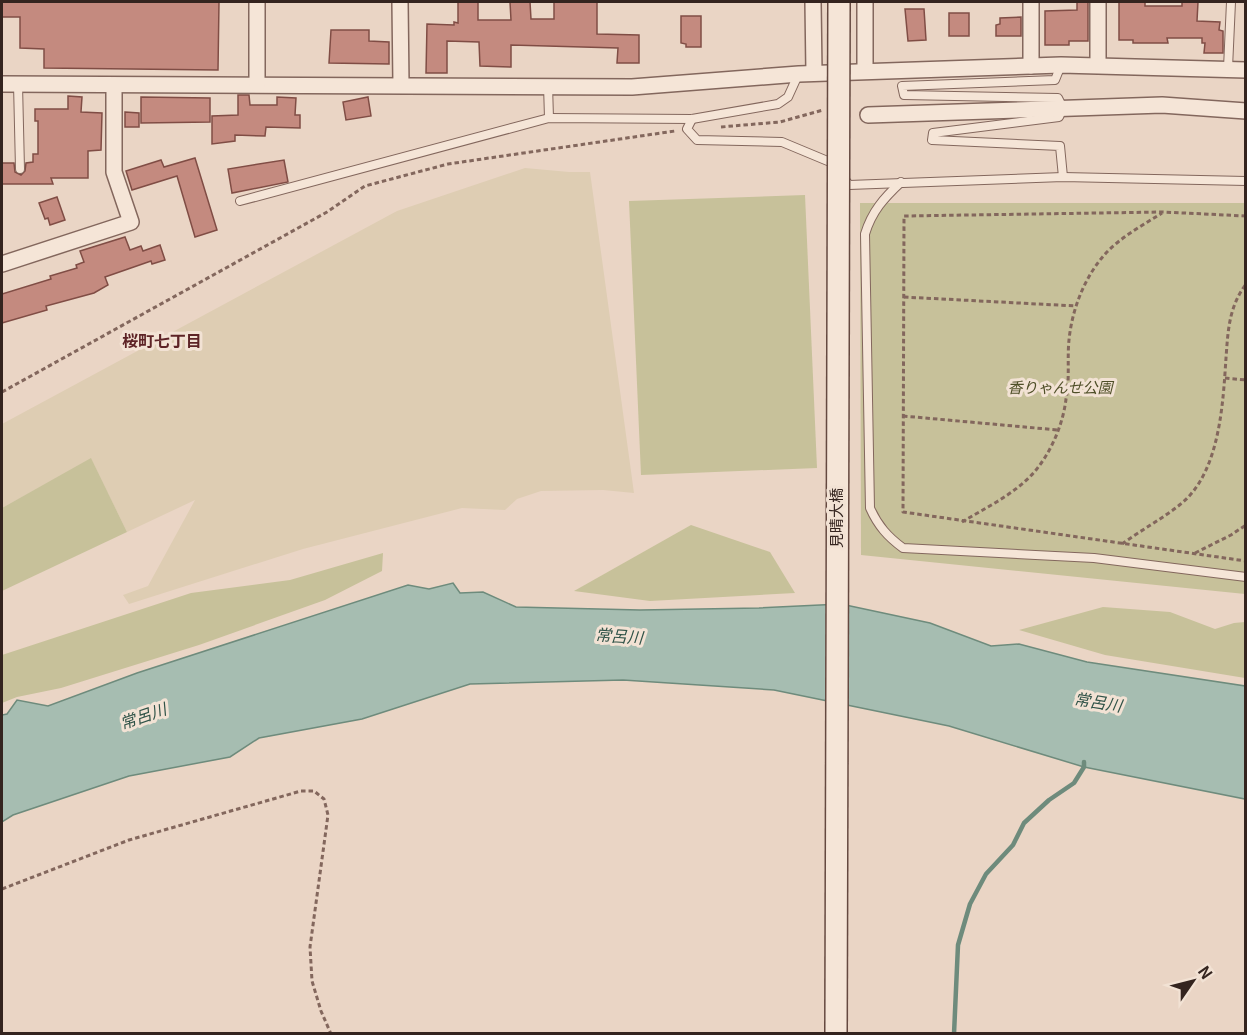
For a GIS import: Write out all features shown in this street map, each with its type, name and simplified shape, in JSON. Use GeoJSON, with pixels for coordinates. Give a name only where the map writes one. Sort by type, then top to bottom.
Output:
{"type":"FeatureCollection","features":[{"type":"Feature","properties":{"kind":"main road","name":"見晴大橋"},"geometry":{"type":"LineString","coordinates":[[836,1034],[839,2]]}},
{"type":"Feature","properties":{"kind":"street"},"geometry":{"type":"LineString","coordinates":[[257,2],[257,84]]}},
{"type":"Feature","properties":{"kind":"street"},"geometry":{"type":"LineString","coordinates":[[400,2],[401,85]]}},
{"type":"Feature","properties":{"kind":"street"},"geometry":{"type":"LineString","coordinates":[[806,73],[813,2]]}},
{"type":"Feature","properties":{"kind":"street"},"geometry":{"type":"LineString","coordinates":[[865,2],[866,71]]}},
{"type":"Feature","properties":{"kind":"street"},"geometry":{"type":"LineString","coordinates":[[1031,2],[1031,66]]}},
{"type":"Feature","properties":{"kind":"street"},"geometry":{"type":"LineString","coordinates":[[1098,2],[1098,64]]}},
{"type":"Feature","properties":{"kind":"street"},"geometry":{"type":"LineString","coordinates":[[2,84],[632,87],[806,73],[1061,65],[1098,64],[1245,70]]}},
{"type":"Feature","properties":{"kind":"street"},"geometry":{"type":"LineString","coordinates":[[2,264],[131,222],[114,172],[114,85]]}},
{"type":"Feature","properties":{"kind":"street"},"geometry":{"type":"LineString","coordinates":[[868,115],[1162,105],[1245,111]]}},
{"type":"Feature","properties":{"kind":"lane"},"geometry":{"type":"LineString","coordinates":[[1228,68],[1231,2]]}},
{"type":"Feature","properties":{"kind":"lane"},"geometry":{"type":"LineString","coordinates":[[1061,65],[1055,80],[902,86],[904,94],[1058,98],[1063,108],[1059,117],[933,133],[932,140],[1060,146],[1063,177]]}},
{"type":"Feature","properties":{"kind":"lane"},"geometry":{"type":"LineString","coordinates":[[240,201],[549,118],[692,118],[778,104],[788,97],[806,73]]}},
{"type":"Feature","properties":{"kind":"lane"},"geometry":{"type":"LineString","coordinates":[[18,84],[20,169]]}},
{"type":"Feature","properties":{"kind":"lane"},"geometry":{"type":"LineString","coordinates":[[548,85],[549,118]]}},
{"type":"Feature","properties":{"kind":"lane"},"geometry":{"type":"LineString","coordinates":[[692,118],[687,129],[698,140],[782,142],[830,162],[849,185],[1063,177],[1245,181]]}},
{"type":"Feature","properties":{"kind":"lane"},"geometry":{"type":"LineString","coordinates":[[901,182],[884,198],[871,216],[865,234],[870,508],[876,522],[887,536],[903,548],[1094,558],[1245,577]]}},
{"type":"Feature","properties":{"kind":"path"},"geometry":{"type":"LineString","coordinates":[[2,392],[316,218],[365,186],[448,164],[687,129],[780,122],[831,109]]}},
{"type":"Feature","properties":{"kind":"path"},"geometry":{"type":"LineString","coordinates":[[1245,216],[1163,212],[904,216],[903,416],[903,512],[1245,561]]}},
{"type":"Feature","properties":{"kind":"path"},"geometry":{"type":"LineString","coordinates":[[961,522],[1017,487],[1035,471],[1049,450],[1058,430],[1067,399],[1069,338],[1083,287],[1107,252],[1163,212]]}},
{"type":"Feature","properties":{"kind":"path"},"geometry":{"type":"LineString","coordinates":[[1122,544],[1183,502],[1196,487],[1207,468],[1218,432],[1230,316],[1237,296],[1245,284]]}},
{"type":"Feature","properties":{"kind":"path"},"geometry":{"type":"LineString","coordinates":[[904,297],[1076,306]]}},
{"type":"Feature","properties":{"kind":"path"},"geometry":{"type":"LineString","coordinates":[[1225,378],[1245,380]]}},
{"type":"Feature","properties":{"kind":"path"},"geometry":{"type":"LineString","coordinates":[[903,416],[1058,430]]}},
{"type":"Feature","properties":{"kind":"path"},"geometry":{"type":"LineString","coordinates":[[1194,554],[1245,525]]}},
{"type":"Feature","properties":{"kind":"path"},"geometry":{"type":"LineString","coordinates":[[2,889],[129,840],[301,791],[314,791],[324,800],[328,815],[310,947],[312,981],[331,1034]]}},
{"type":"Feature","properties":{"kind":"shaded area"},"geometry":{"type":"Polygon","coordinates":[[[525,168],[590,172],[634,493],[603,490],[541,491],[517,499],[505,510],[462,508],[303,549],[129,604],[123,595],[148,586],[195,500],[127,532],[91,459],[2,508],[2,424],[397,211],[525,168]]]}},
{"type":"Feature","properties":{"kind":"green space"},"geometry":{"type":"Polygon","coordinates":[[[805,195],[817,468],[641,475],[629,201],[805,195]]]}},
{"type":"Feature","properties":{"kind":"green space","name":"香りゃんせ公園"},"geometry":{"type":"Polygon","coordinates":[[[860,203],[1245,203],[1245,594],[861,555],[860,203]]]}},
{"type":"Feature","properties":{"kind":"green space"},"geometry":{"type":"Polygon","coordinates":[[[91,458],[127,532],[2,591],[2,508],[91,458]]]}},
{"type":"Feature","properties":{"kind":"green space"},"geometry":{"type":"Polygon","coordinates":[[[691,525],[770,552],[795,593],[650,601],[574,591],[691,525]]]}},
{"type":"Feature","properties":{"kind":"green space"},"geometry":{"type":"Polygon","coordinates":[[[383,553],[382,571],[325,600],[199,645],[61,688],[17,697],[2,703],[2,655],[191,593],[290,580],[383,553]]]}},
{"type":"Feature","properties":{"kind":"green space"},"geometry":{"type":"Polygon","coordinates":[[[1103,607],[1170,612],[1215,629],[1245,622],[1245,678],[1105,655],[1019,630],[1103,607]]]}},
{"type":"Feature","properties":{"kind":"water","name":"常呂川"},"geometry":{"type":"Polygon","coordinates":[[[453,583],[460,593],[483,592],[516,607],[640,610],[841,604],[930,623],[991,646],[1019,644],[1087,662],[1245,686],[1245,799],[1084,767],[949,726],[774,690],[623,680],[470,684],[362,719],[259,738],[230,757],[129,776],[13,815],[2,822],[2,715],[7,714],[17,700],[48,706],[137,673],[408,585],[429,589],[453,583]]]}},
{"type":"Feature","properties":{"kind":"building"},"geometry":{"type":"Polygon","coordinates":[[[2,2],[219,2],[218,70],[44,68],[44,49],[20,48],[20,17],[2,17],[2,2]]]}},
{"type":"Feature","properties":{"kind":"building"},"geometry":{"type":"Polygon","coordinates":[[[458,2],[478,2],[478,20],[511,20],[510,2],[530,2],[531,19],[554,19],[554,2],[597,2],[597,34],[639,35],[639,63],[617,63],[618,48],[511,45],[511,67],[480,66],[479,42],[447,41],[447,73],[426,73],[427,24],[454,25],[454,22],[458,23],[458,2]]]}},
{"type":"Feature","properties":{"kind":"building"},"geometry":{"type":"Polygon","coordinates":[[[1077,2],[1088,2],[1088,41],[1069,41],[1069,45],[1045,45],[1045,11],[1077,10],[1077,2]]]}},
{"type":"Feature","properties":{"kind":"building"},"geometry":{"type":"Polygon","coordinates":[[[1119,2],[1145,2],[1145,6],[1182,6],[1182,2],[1198,2],[1197,21],[1220,22],[1219,30],[1223,31],[1223,53],[1204,53],[1205,43],[1202,43],[1202,38],[1167,38],[1168,43],[1133,43],[1133,40],[1119,40],[1119,2]]]}},
{"type":"Feature","properties":{"kind":"building"},"geometry":{"type":"Polygon","coordinates":[[[905,9],[924,9],[926,40],[908,41],[905,9]]]}},
{"type":"Feature","properties":{"kind":"building"},"geometry":{"type":"Polygon","coordinates":[[[949,13],[969,13],[969,36],[949,36],[949,13]]]}},
{"type":"Feature","properties":{"kind":"building"},"geometry":{"type":"Polygon","coordinates":[[[681,16],[701,16],[701,47],[686,47],[686,44],[681,43],[681,16]]]}},
{"type":"Feature","properties":{"kind":"building"},"geometry":{"type":"Polygon","coordinates":[[[1021,17],[1021,36],[996,36],[996,25],[1000,24],[1000,18],[1021,17]]]}},
{"type":"Feature","properties":{"kind":"building"},"geometry":{"type":"Polygon","coordinates":[[[331,30],[369,30],[369,41],[389,42],[389,64],[329,63],[331,30]]]}},
{"type":"Feature","properties":{"kind":"building"},"geometry":{"type":"Polygon","coordinates":[[[238,95],[249,95],[250,105],[277,105],[277,97],[296,98],[295,115],[300,115],[300,128],[266,127],[265,136],[235,135],[235,141],[212,144],[212,116],[238,115],[238,95]]]}},
{"type":"Feature","properties":{"kind":"building"},"geometry":{"type":"Polygon","coordinates":[[[68,96],[82,97],[81,112],[102,113],[101,150],[88,151],[88,178],[51,178],[53,184],[2,184],[2,163],[14,163],[15,172],[21,175],[25,171],[26,163],[33,162],[33,154],[38,154],[38,121],[35,121],[35,109],[68,109],[68,96]]]}},
{"type":"Feature","properties":{"kind":"building"},"geometry":{"type":"Polygon","coordinates":[[[141,97],[210,98],[210,122],[141,123],[141,97]]]}},
{"type":"Feature","properties":{"kind":"building"},"geometry":{"type":"Polygon","coordinates":[[[368,97],[371,116],[346,120],[343,102],[368,97]]]}},
{"type":"Feature","properties":{"kind":"building"},"geometry":{"type":"Polygon","coordinates":[[[125,112],[139,113],[139,127],[125,127],[125,112]]]}},
{"type":"Feature","properties":{"kind":"building"},"geometry":{"type":"Polygon","coordinates":[[[195,158],[217,230],[195,237],[177,176],[132,190],[126,171],[161,160],[164,167],[195,158]]]}},
{"type":"Feature","properties":{"kind":"building"},"geometry":{"type":"Polygon","coordinates":[[[284,160],[288,182],[232,193],[228,169],[284,160]]]}},
{"type":"Feature","properties":{"kind":"building"},"geometry":{"type":"Polygon","coordinates":[[[57,197],[65,220],[50,225],[39,203],[57,197]]]}},
{"type":"Feature","properties":{"kind":"building"},"geometry":{"type":"Polygon","coordinates":[[[125,237],[130,250],[141,246],[143,251],[160,245],[165,260],[152,264],[151,261],[105,277],[108,285],[94,293],[46,306],[47,310],[2,323],[2,294],[51,279],[50,276],[77,268],[76,265],[84,262],[80,251],[125,237]]]}},
{"type":"Feature","properties":{"kind":"waterway"},"geometry":{"type":"LineString","coordinates":[[954,1034],[958,945],[970,904],[986,874],[1013,845],[1024,823],[1049,800],[1074,783],[1084,767],[1084,762]]}},
{"type":"Feature","properties":{"kind":"district","name":"桜町七丁目"},"geometry":{"type":"Point","coordinates":[162,341]}}]}
